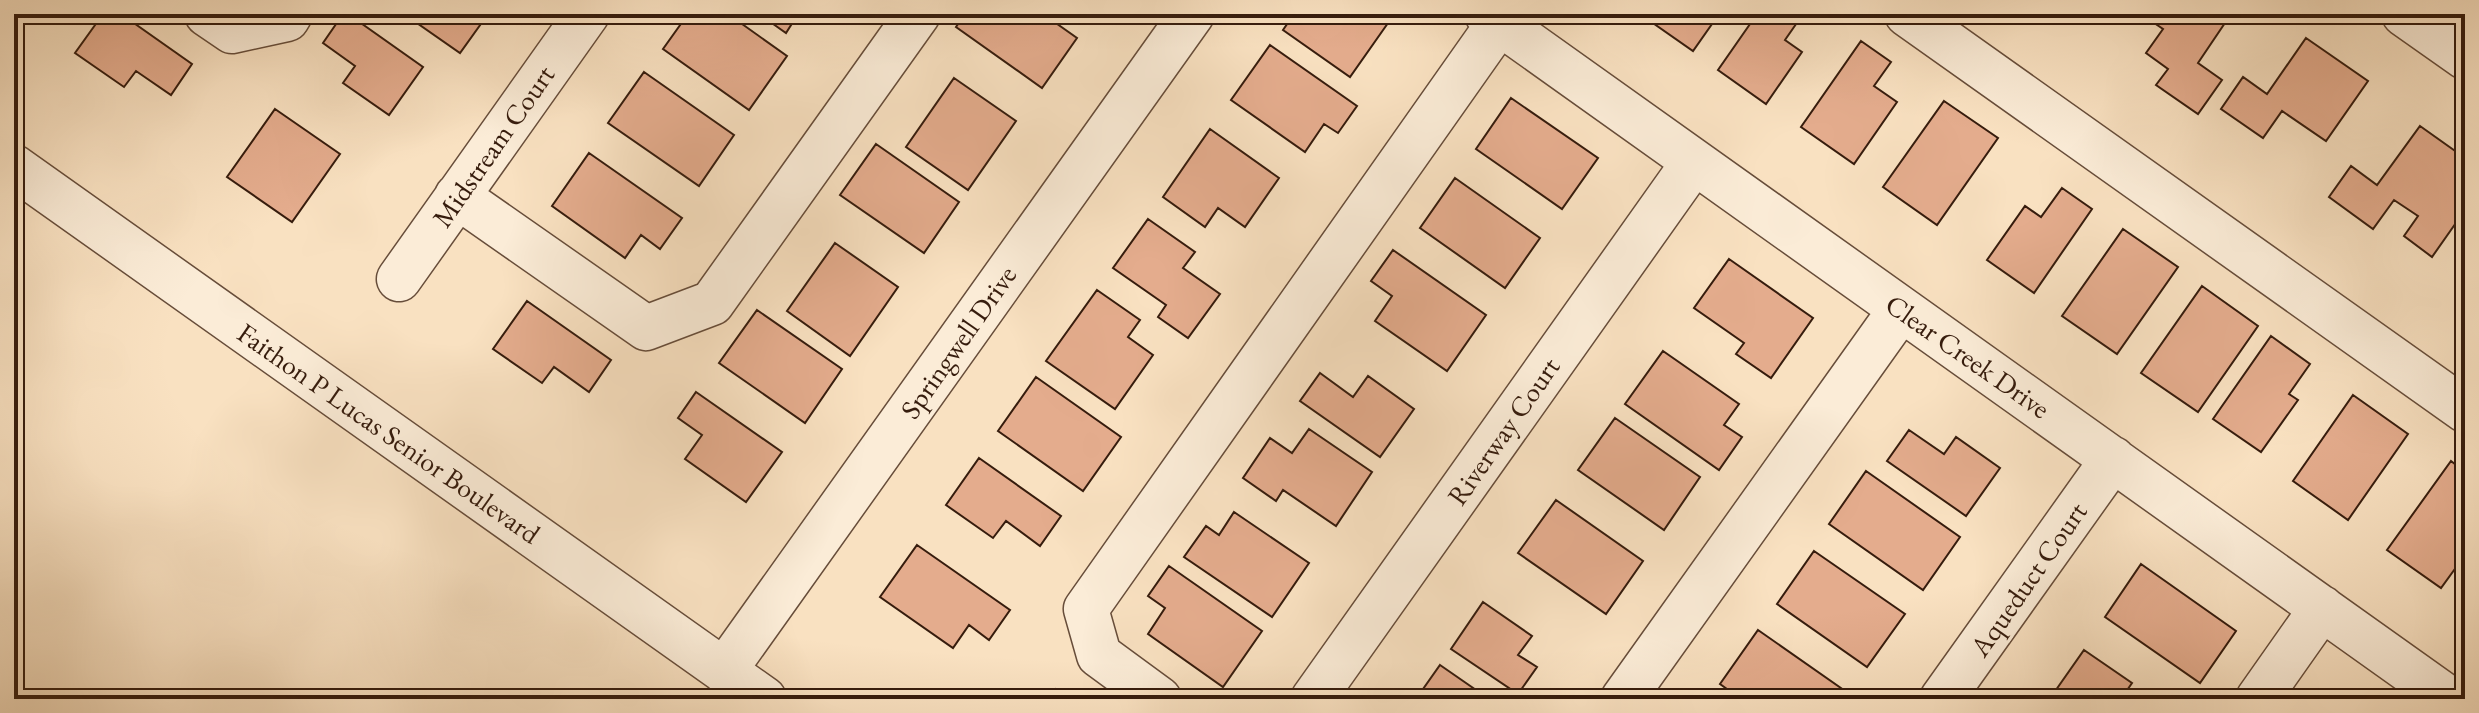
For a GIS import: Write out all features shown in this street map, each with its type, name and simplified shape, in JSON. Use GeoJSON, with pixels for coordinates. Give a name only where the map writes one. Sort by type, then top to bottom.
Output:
{"type":"FeatureCollection","features":[{"type":"Feature","properties":{"kind":"street"},"geometry":{"type":"LineString","coordinates":[[207,14],[232,31],[287,19],[290,14]]}},
{"type":"Feature","properties":{"kind":"street","name":"Midstream Court"},"geometry":{"type":"LineString","coordinates":[[399,279],[587,14]]}},
{"type":"Feature","properties":{"kind":"street"},"geometry":{"type":"LineString","coordinates":[[457,196],[646,328],[712,303],[918,14]]}},
{"type":"Feature","properties":{"kind":"street","name":"Springwell Drive"},"geometry":{"type":"LineString","coordinates":[[724,671],[1192,14]]}},
{"type":"Feature","properties":{"kind":"street"},"geometry":{"type":"LineString","coordinates":[[1907,14],[2465,410]]}},
{"type":"Feature","properties":{"kind":"street"},"geometry":{"type":"LineString","coordinates":[[2404,14],[2465,57]]}},
{"type":"Feature","properties":{"kind":"street"},"geometry":{"type":"LineString","coordinates":[[1159,699],[1099,655],[1086,609],[1493,18]]}},
{"type":"Feature","properties":{"kind":"street","name":"Clear Creek Drive"},"geometry":{"type":"LineString","coordinates":[[1493,18],[2449,699]]}},
{"type":"Feature","properties":{"kind":"street","name":"Riverway Court"},"geometry":{"type":"LineString","coordinates":[[1313,699],[1694,162]]}},
{"type":"Feature","properties":{"kind":"street","name":"Faithon P Lucas Senior Boulevard"},"geometry":{"type":"LineString","coordinates":[[14,167],[764,699]]}},
{"type":"Feature","properties":{"kind":"street"},"geometry":{"type":"LineString","coordinates":[[1623,699],[1901,309]]}},
{"type":"Feature","properties":{"kind":"street","name":"Aqueduct Court"},"geometry":{"type":"LineString","coordinates":[[1942,699],[2113,459]]}},
{"type":"Feature","properties":{"kind":"street"},"geometry":{"type":"LineString","coordinates":[[2258,699],[2322,608]]}},
{"type":"Feature","properties":{"kind":"building"},"geometry":{"type":"Polygon","coordinates":[[[103,14],[121,14],[192,64],[171,95],[136,71],[124,87],[75,53],[103,14]]]}},
{"type":"Feature","properties":{"kind":"building"},"geometry":{"type":"Polygon","coordinates":[[[343,14],[348,14],[423,67],[389,115],[343,83],[355,66],[323,43],[343,14]]]}},
{"type":"Feature","properties":{"kind":"building"},"geometry":{"type":"Polygon","coordinates":[[[404,14],[488,14],[460,53],[404,14]]]}},
{"type":"Feature","properties":{"kind":"building"},"geometry":{"type":"Polygon","coordinates":[[[688,14],[728,14],[787,56],[749,110],[663,49],[688,14]]]}},
{"type":"Feature","properties":{"kind":"building"},"geometry":{"type":"Polygon","coordinates":[[[759,14],[798,14],[786,33],[759,14]]]}},
{"type":"Feature","properties":{"kind":"building"},"geometry":{"type":"Polygon","coordinates":[[[965,14],[1043,14],[1077,38],[1042,88],[956,27],[965,14]]]}},
{"type":"Feature","properties":{"kind":"building"},"geometry":{"type":"Polygon","coordinates":[[[1294,14],[1376,14],[1388,23],[1350,77],[1283,30],[1294,14]]]}},
{"type":"Feature","properties":{"kind":"building"},"geometry":{"type":"Polygon","coordinates":[[[1640,14],[1719,14],[1693,51],[1640,14]]]}},
{"type":"Feature","properties":{"kind":"building"},"geometry":{"type":"Polygon","coordinates":[[[1757,14],[1803,14],[1785,40],[1802,52],[1766,104],[1718,70],[1757,14]]]}},
{"type":"Feature","properties":{"kind":"building"},"geometry":{"type":"Polygon","coordinates":[[[2141,14],[2231,14],[2198,63],[2222,80],[2198,114],[2156,85],[2168,69],[2146,53],[2163,29],[2141,14]]]}},
{"type":"Feature","properties":{"kind":"building"},"geometry":{"type":"Polygon","coordinates":[[[2306,38],[2368,81],[2326,141],[2282,111],[2263,138],[2221,109],[2243,77],[2267,94],[2306,38]]]}},
{"type":"Feature","properties":{"kind":"building"},"geometry":{"type":"Polygon","coordinates":[[[1861,41],[1891,62],[1874,86],[1897,102],[1854,164],[1801,127],[1861,41]]]}},
{"type":"Feature","properties":{"kind":"building"},"geometry":{"type":"Polygon","coordinates":[[[1270,45],[1357,106],[1338,133],[1324,124],[1305,152],[1231,100],[1270,45]]]}},
{"type":"Feature","properties":{"kind":"building"},"geometry":{"type":"Polygon","coordinates":[[[644,72],[734,135],[699,186],[608,123],[644,72]]]}},
{"type":"Feature","properties":{"kind":"building"},"geometry":{"type":"Polygon","coordinates":[[[954,78],[1016,121],[968,190],[906,147],[954,78]]]}},
{"type":"Feature","properties":{"kind":"building"},"geometry":{"type":"Polygon","coordinates":[[[1511,98],[1598,158],[1562,209],[1476,149],[1511,98]]]}},
{"type":"Feature","properties":{"kind":"building"},"geometry":{"type":"Polygon","coordinates":[[[1944,101],[1998,138],[1937,225],[1883,187],[1944,101]]]}},
{"type":"Feature","properties":{"kind":"building"},"geometry":{"type":"Polygon","coordinates":[[[275,109],[340,154],[292,222],[227,177],[275,109]]]}},
{"type":"Feature","properties":{"kind":"building"},"geometry":{"type":"Polygon","coordinates":[[[2420,126],[2465,158],[2465,210],[2432,257],[2404,236],[2418,216],[2394,200],[2373,229],[2329,197],[2351,166],[2377,185],[2420,126]]]}},
{"type":"Feature","properties":{"kind":"building"},"geometry":{"type":"Polygon","coordinates":[[[1210,129],[1279,178],[1245,227],[1218,208],[1205,227],[1163,197],[1210,129]]]}},
{"type":"Feature","properties":{"kind":"building"},"geometry":{"type":"Polygon","coordinates":[[[876,144],[959,202],[924,253],[840,195],[876,144]]]}},
{"type":"Feature","properties":{"kind":"building"},"geometry":{"type":"Polygon","coordinates":[[[589,153],[682,218],[660,249],[641,235],[625,258],[552,206],[589,153]]]}},
{"type":"Feature","properties":{"kind":"building"},"geometry":{"type":"Polygon","coordinates":[[[1455,178],[1540,238],[1505,288],[1420,228],[1455,178]]]}},
{"type":"Feature","properties":{"kind":"building"},"geometry":{"type":"Polygon","coordinates":[[[2062,188],[2092,209],[2034,293],[1987,260],[2025,206],[2041,217],[2062,188]]]}},
{"type":"Feature","properties":{"kind":"building"},"geometry":{"type":"Polygon","coordinates":[[[1148,219],[1195,252],[1183,268],[1220,294],[1188,338],[1158,317],[1166,305],[1113,268],[1148,219]]]}},
{"type":"Feature","properties":{"kind":"building"},"geometry":{"type":"Polygon","coordinates":[[[2123,229],[2178,267],[2117,354],[2062,316],[2123,229]]]}},
{"type":"Feature","properties":{"kind":"building"},"geometry":{"type":"Polygon","coordinates":[[[835,243],[898,287],[850,356],[787,311],[835,243]]]}},
{"type":"Feature","properties":{"kind":"building"},"geometry":{"type":"Polygon","coordinates":[[[1393,250],[1486,315],[1447,371],[1375,321],[1392,296],[1371,281],[1393,250]]]}},
{"type":"Feature","properties":{"kind":"building"},"geometry":{"type":"Polygon","coordinates":[[[1729,259],[1813,318],[1771,378],[1736,354],[1744,343],[1694,308],[1729,259]]]}},
{"type":"Feature","properties":{"kind":"building"},"geometry":{"type":"Polygon","coordinates":[[[2202,286],[2258,326],[2198,412],[2141,373],[2202,286]]]}},
{"type":"Feature","properties":{"kind":"building"},"geometry":{"type":"Polygon","coordinates":[[[1097,290],[1140,320],[1128,337],[1153,355],[1115,409],[1046,361],[1097,290]]]}},
{"type":"Feature","properties":{"kind":"building"},"geometry":{"type":"Polygon","coordinates":[[[527,301],[611,360],[589,392],[554,367],[542,383],[493,349],[527,301]]]}},
{"type":"Feature","properties":{"kind":"building"},"geometry":{"type":"Polygon","coordinates":[[[757,310],[842,369],[805,423],[719,363],[757,310]]]}},
{"type":"Feature","properties":{"kind":"building"},"geometry":{"type":"Polygon","coordinates":[[[2271,336],[2310,364],[2289,394],[2298,400],[2261,452],[2213,419],[2271,336]]]}},
{"type":"Feature","properties":{"kind":"building"},"geometry":{"type":"Polygon","coordinates":[[[1663,351],[1739,404],[1724,425],[1742,437],[1719,470],[1625,404],[1663,351]]]}},
{"type":"Feature","properties":{"kind":"building"},"geometry":{"type":"Polygon","coordinates":[[[1320,373],[1353,397],[1368,376],[1414,409],[1380,457],[1300,401],[1320,373]]]}},
{"type":"Feature","properties":{"kind":"building"},"geometry":{"type":"Polygon","coordinates":[[[1036,377],[1121,437],[1083,491],[998,431],[1036,377]]]}},
{"type":"Feature","properties":{"kind":"building"},"geometry":{"type":"Polygon","coordinates":[[[696,392],[782,452],[746,502],[685,459],[702,435],[678,418],[696,392]]]}},
{"type":"Feature","properties":{"kind":"building"},"geometry":{"type":"Polygon","coordinates":[[[2353,395],[2408,434],[2348,520],[2293,481],[2353,395]]]}},
{"type":"Feature","properties":{"kind":"building"},"geometry":{"type":"Polygon","coordinates":[[[1615,418],[1700,477],[1664,530],[1578,470],[1615,418]]]}},
{"type":"Feature","properties":{"kind":"building"},"geometry":{"type":"Polygon","coordinates":[[[1309,429],[1372,472],[1336,526],[1283,490],[1276,501],[1243,478],[1270,438],[1292,453],[1309,429]]]}},
{"type":"Feature","properties":{"kind":"building"},"geometry":{"type":"Polygon","coordinates":[[[1909,430],[1944,454],[1956,437],[2000,468],[1966,516],[1887,461],[1909,430]]]}},
{"type":"Feature","properties":{"kind":"building"},"geometry":{"type":"Polygon","coordinates":[[[979,458],[1061,516],[1040,546],[1006,521],[993,538],[946,505],[979,458]]]}},
{"type":"Feature","properties":{"kind":"building"},"geometry":{"type":"Polygon","coordinates":[[[2451,461],[2465,472],[2465,555],[2441,588],[2387,550],[2451,461]]]}},
{"type":"Feature","properties":{"kind":"building"},"geometry":{"type":"Polygon","coordinates":[[[1866,471],[1960,537],[1923,590],[1829,524],[1866,471]]]}},
{"type":"Feature","properties":{"kind":"building"},"geometry":{"type":"Polygon","coordinates":[[[1556,500],[1643,561],[1606,614],[1518,553],[1556,500]]]}},
{"type":"Feature","properties":{"kind":"building"},"geometry":{"type":"Polygon","coordinates":[[[1234,512],[1309,563],[1272,617],[1184,557],[1206,526],[1219,535],[1234,512]]]}},
{"type":"Feature","properties":{"kind":"building"},"geometry":{"type":"Polygon","coordinates":[[[917,545],[1010,610],[989,640],[969,625],[953,648],[880,597],[917,545]]]}},
{"type":"Feature","properties":{"kind":"building"},"geometry":{"type":"Polygon","coordinates":[[[1814,551],[1905,614],[1867,667],[1777,604],[1814,551]]]}},
{"type":"Feature","properties":{"kind":"building"},"geometry":{"type":"Polygon","coordinates":[[[2141,564],[2236,631],[2200,683],[2105,617],[2141,564]]]}},
{"type":"Feature","properties":{"kind":"building"},"geometry":{"type":"Polygon","coordinates":[[[1169,566],[1262,631],[1223,687],[1148,634],[1165,608],[1148,596],[1169,566]]]}},
{"type":"Feature","properties":{"kind":"building"},"geometry":{"type":"Polygon","coordinates":[[[1483,602],[1532,636],[1518,655],[1537,667],[1518,694],[1451,649],[1483,602]]]}},
{"type":"Feature","properties":{"kind":"building"},"geometry":{"type":"Polygon","coordinates":[[[1758,630],[1848,693],[1844,699],[1741,699],[1720,684],[1758,630]]]}},
{"type":"Feature","properties":{"kind":"building"},"geometry":{"type":"Polygon","coordinates":[[[2084,650],[2132,683],[2121,699],[2051,697],[2084,650]]]}},
{"type":"Feature","properties":{"kind":"building"},"geometry":{"type":"Polygon","coordinates":[[[1440,665],[1489,699],[1416,699],[1440,665]]]}},
{"type":"Feature","properties":{"kind":"building"},"geometry":{"type":"Polygon","coordinates":[[[1056,689],[1071,699],[1049,699],[1056,689]]]}}]}
